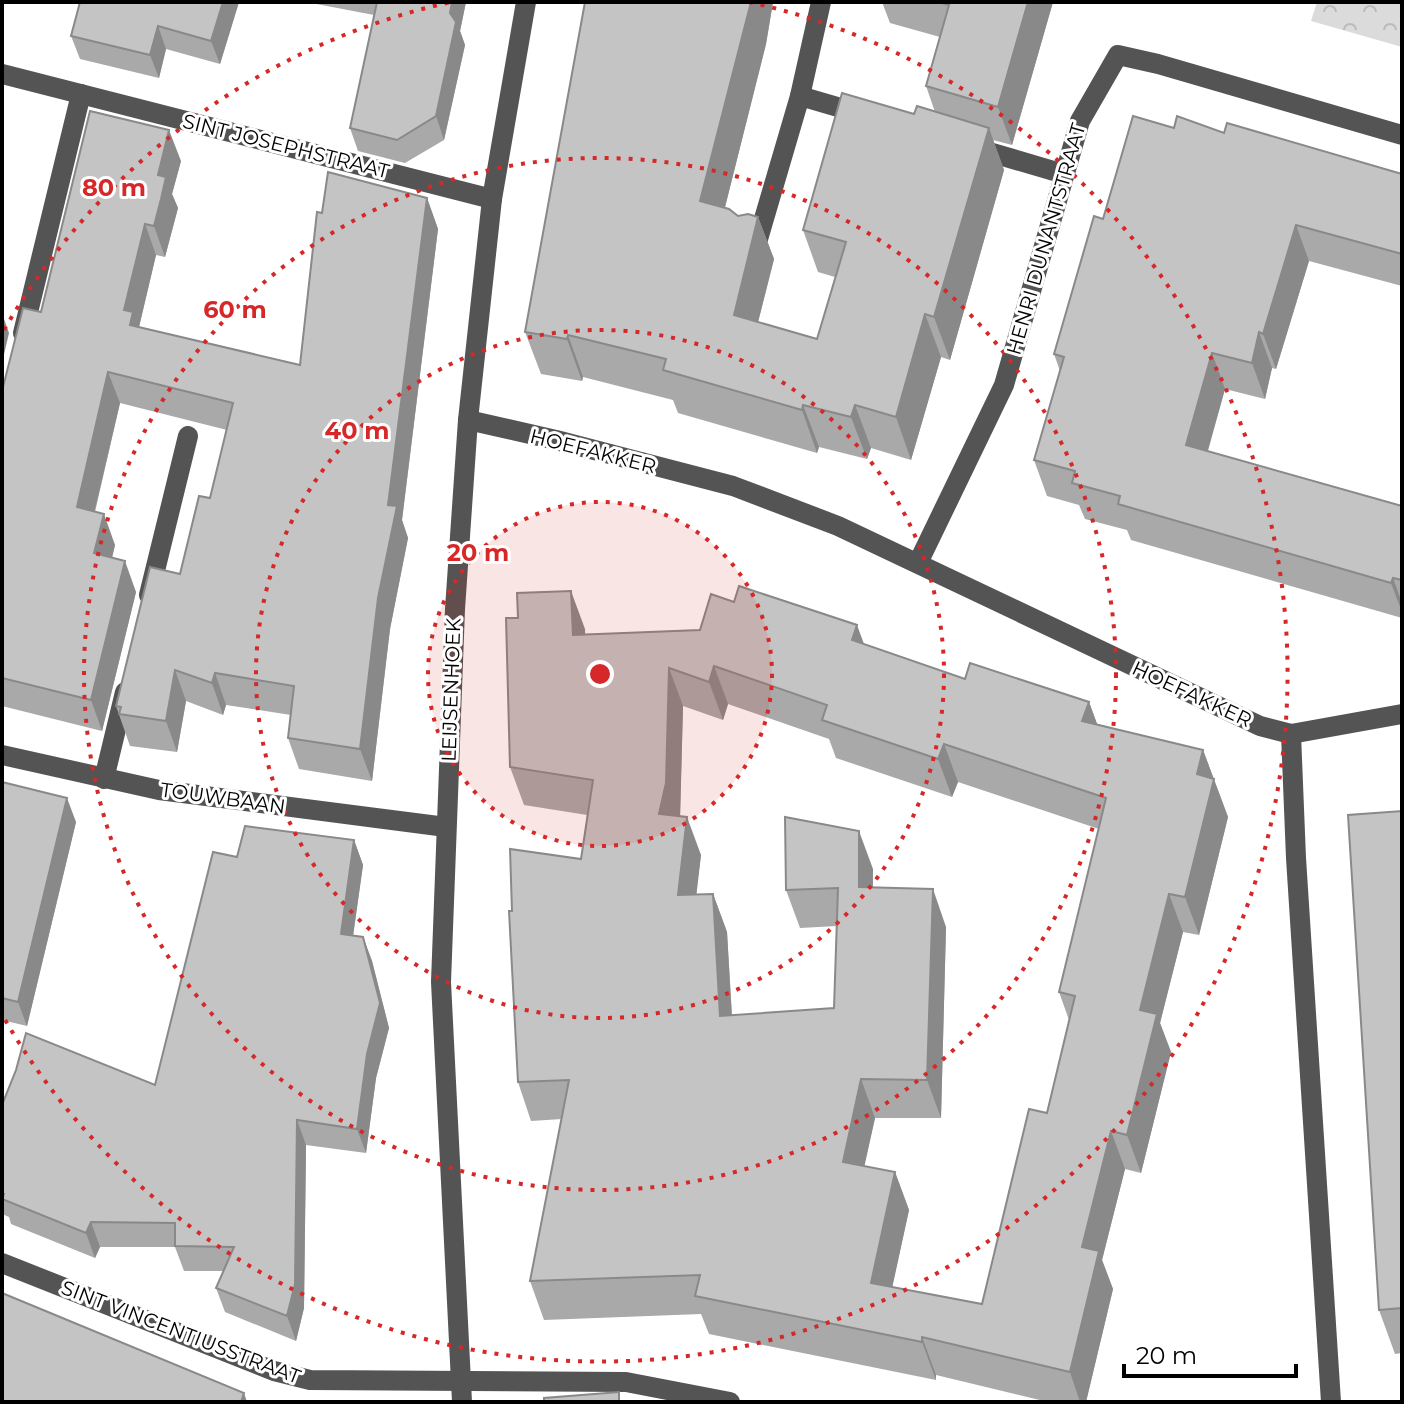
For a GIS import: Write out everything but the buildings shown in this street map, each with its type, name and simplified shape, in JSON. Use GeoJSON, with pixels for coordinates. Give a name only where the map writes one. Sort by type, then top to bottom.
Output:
{"type":"FeatureCollection","features":[{"type":"Feature","properties":{"kind":"street","name":"LEIJSENHOEK"},"geometry":{"type":"LineString","coordinates":[[460,1396],[441,982],[455,609],[468,420],[492,199],[526,2]]}},
{"type":"Feature","properties":{"kind":"street"},"geometry":{"type":"LineString","coordinates":[[756,246],[800,96],[821,2]]}},
{"type":"Feature","properties":{"kind":"street","name":"HENRI DUNANTSTRAAT"},"geometry":{"type":"LineString","coordinates":[[918,563],[1004,385],[1080,121],[1118,55],[1402,135]]}},
{"type":"Feature","properties":{"kind":"street","name":"SINT JOSEPHSTRAAT"},"geometry":{"type":"LineString","coordinates":[[2,74],[492,199]]}},
{"type":"Feature","properties":{"kind":"street"},"geometry":{"type":"LineString","coordinates":[[17,358],[81,94]]}},
{"type":"Feature","properties":{"kind":"street"},"geometry":{"type":"LineString","coordinates":[[800,96],[888,122]]}},
{"type":"Feature","properties":{"kind":"street"},"geometry":{"type":"LineString","coordinates":[[947,139],[1064,174]]}},
{"type":"Feature","properties":{"kind":"street","name":"HOEFAKKER"},"geometry":{"type":"LineString","coordinates":[[468,420],[733,486],[838,526],[1260,726],[1291,734]]}},
{"type":"Feature","properties":{"kind":"street"},"geometry":{"type":"LineString","coordinates":[[144,615],[188,436]]}},
{"type":"Feature","properties":{"kind":"street"},"geometry":{"type":"LineString","coordinates":[[104,779],[130,675]]}},
{"type":"Feature","properties":{"kind":"street"},"geometry":{"type":"LineString","coordinates":[[1331,1402],[1296,858],[1291,734],[1402,714]]}},
{"type":"Feature","properties":{"kind":"street","name":"TOUWBAAN"},"geometry":{"type":"LineString","coordinates":[[2,755],[159,790],[446,827]]}},
{"type":"Feature","properties":{"kind":"street","name":"SINT VINCENTIUSSTRAAT"},"geometry":{"type":"LineString","coordinates":[[2,1263],[274,1371],[310,1380],[460,1396],[626,1382],[730,1402]]}},
{"type":"Feature","properties":{"kind":"green space"},"geometry":{"type":"Polygon","coordinates":[[[1317,2],[1402,2],[1402,47],[1311,21],[1317,2]]]}}]}
